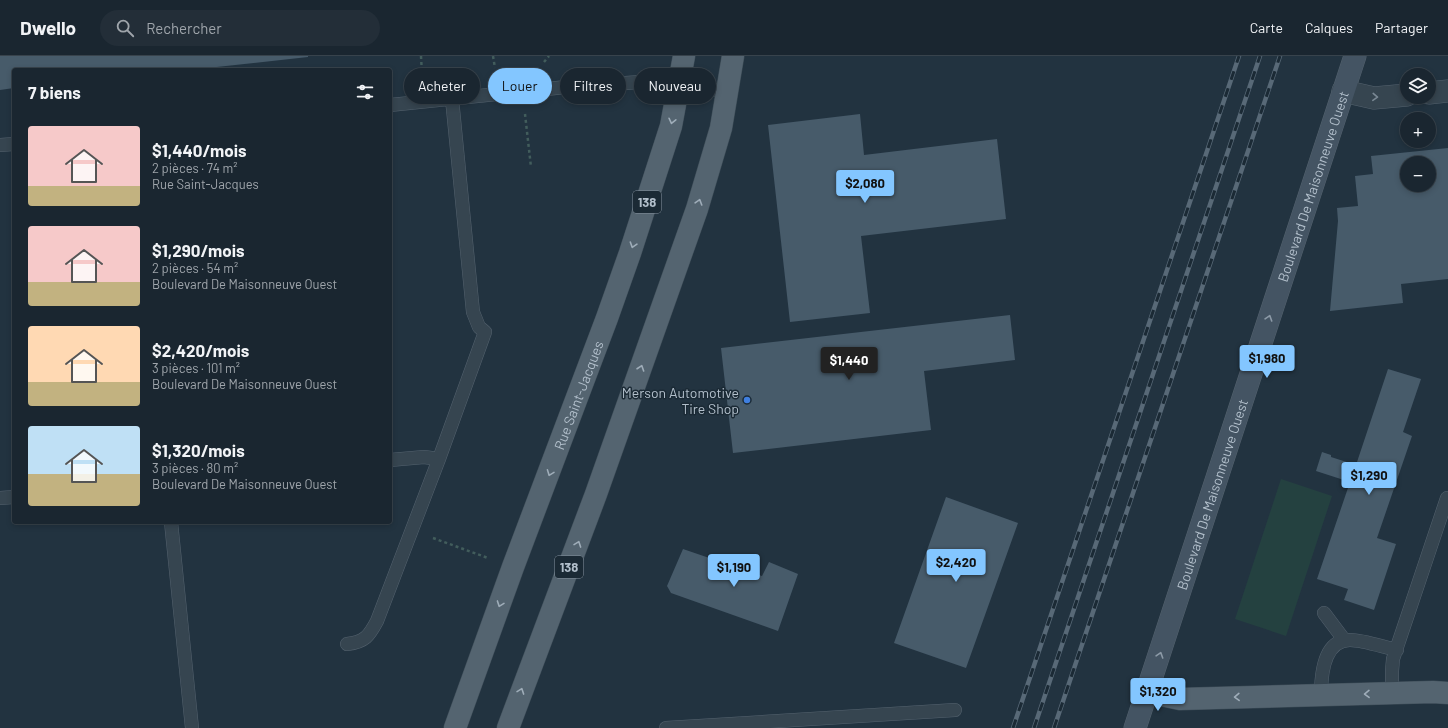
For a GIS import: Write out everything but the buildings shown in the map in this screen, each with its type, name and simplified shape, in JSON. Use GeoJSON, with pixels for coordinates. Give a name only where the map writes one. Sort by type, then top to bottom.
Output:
{"type":"FeatureCollection","features":[{"type":"Feature","properties":{"kind":"main road","name":"Rue Saint-Jacques"},"geometry":{"type":"LineString","coordinates":[[682,68],[684,56]]}},
{"type":"Feature","properties":{"kind":"main road","name":"138"},"geometry":{"type":"LineString","coordinates":[[508,728],[596,494],[697,209],[721,128],[733,56]]}},
{"type":"Feature","properties":{"kind":"main road","name":"Rue Saint-Jacques"},"geometry":{"type":"LineString","coordinates":[[455,728],[625,268],[671,126],[676,104]]}},
{"type":"Feature","properties":{"kind":"main road"},"geometry":{"type":"LineString","coordinates":[[1147,692],[1180,699],[1433,692],[1448,693]]}},
{"type":"Feature","properties":{"kind":"street","name":"Boulevard De Maisonneuve Ouest"},"geometry":{"type":"LineString","coordinates":[[1136,725],[1355,56]]}},
{"type":"Feature","properties":{"kind":"street"},"geometry":{"type":"LineString","coordinates":[[1343,91],[1374,98],[1400,96]]}},
{"type":"Feature","properties":{"kind":"street"},"geometry":{"type":"LineString","coordinates":[[1436,92],[1448,91]]}},
{"type":"Feature","properties":{"kind":"lane"},"geometry":{"type":"LineString","coordinates":[[480,96],[634,82]]}},
{"type":"Feature","properties":{"kind":"lane"},"geometry":{"type":"LineString","coordinates":[[716,90],[726,92]]}},
{"type":"Feature","properties":{"kind":"lane"},"geometry":{"type":"LineString","coordinates":[[392,105],[404,104]]}},
{"type":"Feature","properties":{"kind":"lane"},"geometry":{"type":"LineString","coordinates":[[347,644],[365,640],[372,632],[377,621],[439,459],[485,332],[479,327],[473,312],[452,104]]}},
{"type":"Feature","properties":{"kind":"lane"},"geometry":{"type":"LineString","coordinates":[[0,145],[12,144]]}},
{"type":"Feature","properties":{"kind":"lane"},"geometry":{"type":"LineString","coordinates":[[392,460],[424,457],[439,459]]}},
{"type":"Feature","properties":{"kind":"lane"},"geometry":{"type":"LineString","coordinates":[[0,498],[12,497]]}},
{"type":"Feature","properties":{"kind":"lane"},"geometry":{"type":"LineString","coordinates":[[1392,693],[1392,671],[1394,659],[1447,498]]}},
{"type":"Feature","properties":{"kind":"lane"},"geometry":{"type":"LineString","coordinates":[[172,524],[192,728]]}},
{"type":"Feature","properties":{"kind":"lane"},"geometry":{"type":"LineString","coordinates":[[1324,613],[1346,641]]}},
{"type":"Feature","properties":{"kind":"lane"},"geometry":{"type":"LineString","coordinates":[[1321,695],[1324,664],[1331,650],[1338,643],[1352,640],[1397,650]]}},
{"type":"Feature","properties":{"kind":"lane"},"geometry":{"type":"LineString","coordinates":[[666,728],[955,710]]}},
{"type":"Feature","properties":{"kind":"path"},"geometry":{"type":"LineString","coordinates":[[421,56],[422,68]]}},
{"type":"Feature","properties":{"kind":"path"},"geometry":{"type":"LineString","coordinates":[[493,56],[494,68]]}},
{"type":"Feature","properties":{"kind":"path"},"geometry":{"type":"LineString","coordinates":[[544,62],[549,56]]}},
{"type":"Feature","properties":{"kind":"path"},"geometry":{"type":"LineString","coordinates":[[525,114],[531,167]]}},
{"type":"Feature","properties":{"kind":"path"},"geometry":{"type":"LineString","coordinates":[[449,544],[494,561]]}},
{"type":"Feature","properties":{"kind":"green space"},"geometry":{"type":"Polygon","coordinates":[[[1281,479],[1332,496],[1286,636],[1235,619],[1281,479]]]}},
{"type":"Feature","properties":{"kind":"railway"},"geometry":{"type":"LineString","coordinates":[[1013,728],[1239,56]]}},
{"type":"Feature","properties":{"kind":"railway"},"geometry":{"type":"LineString","coordinates":[[1034,728],[1260,56]]}},
{"type":"Feature","properties":{"kind":"railway"},"geometry":{"type":"LineString","coordinates":[[1054,728],[1280,56]]}},
{"type":"Feature","properties":{"kind":"place","name":"Merson Automotive Tire Shop"},"geometry":{"type":"Point","coordinates":[747,400]}}]}
